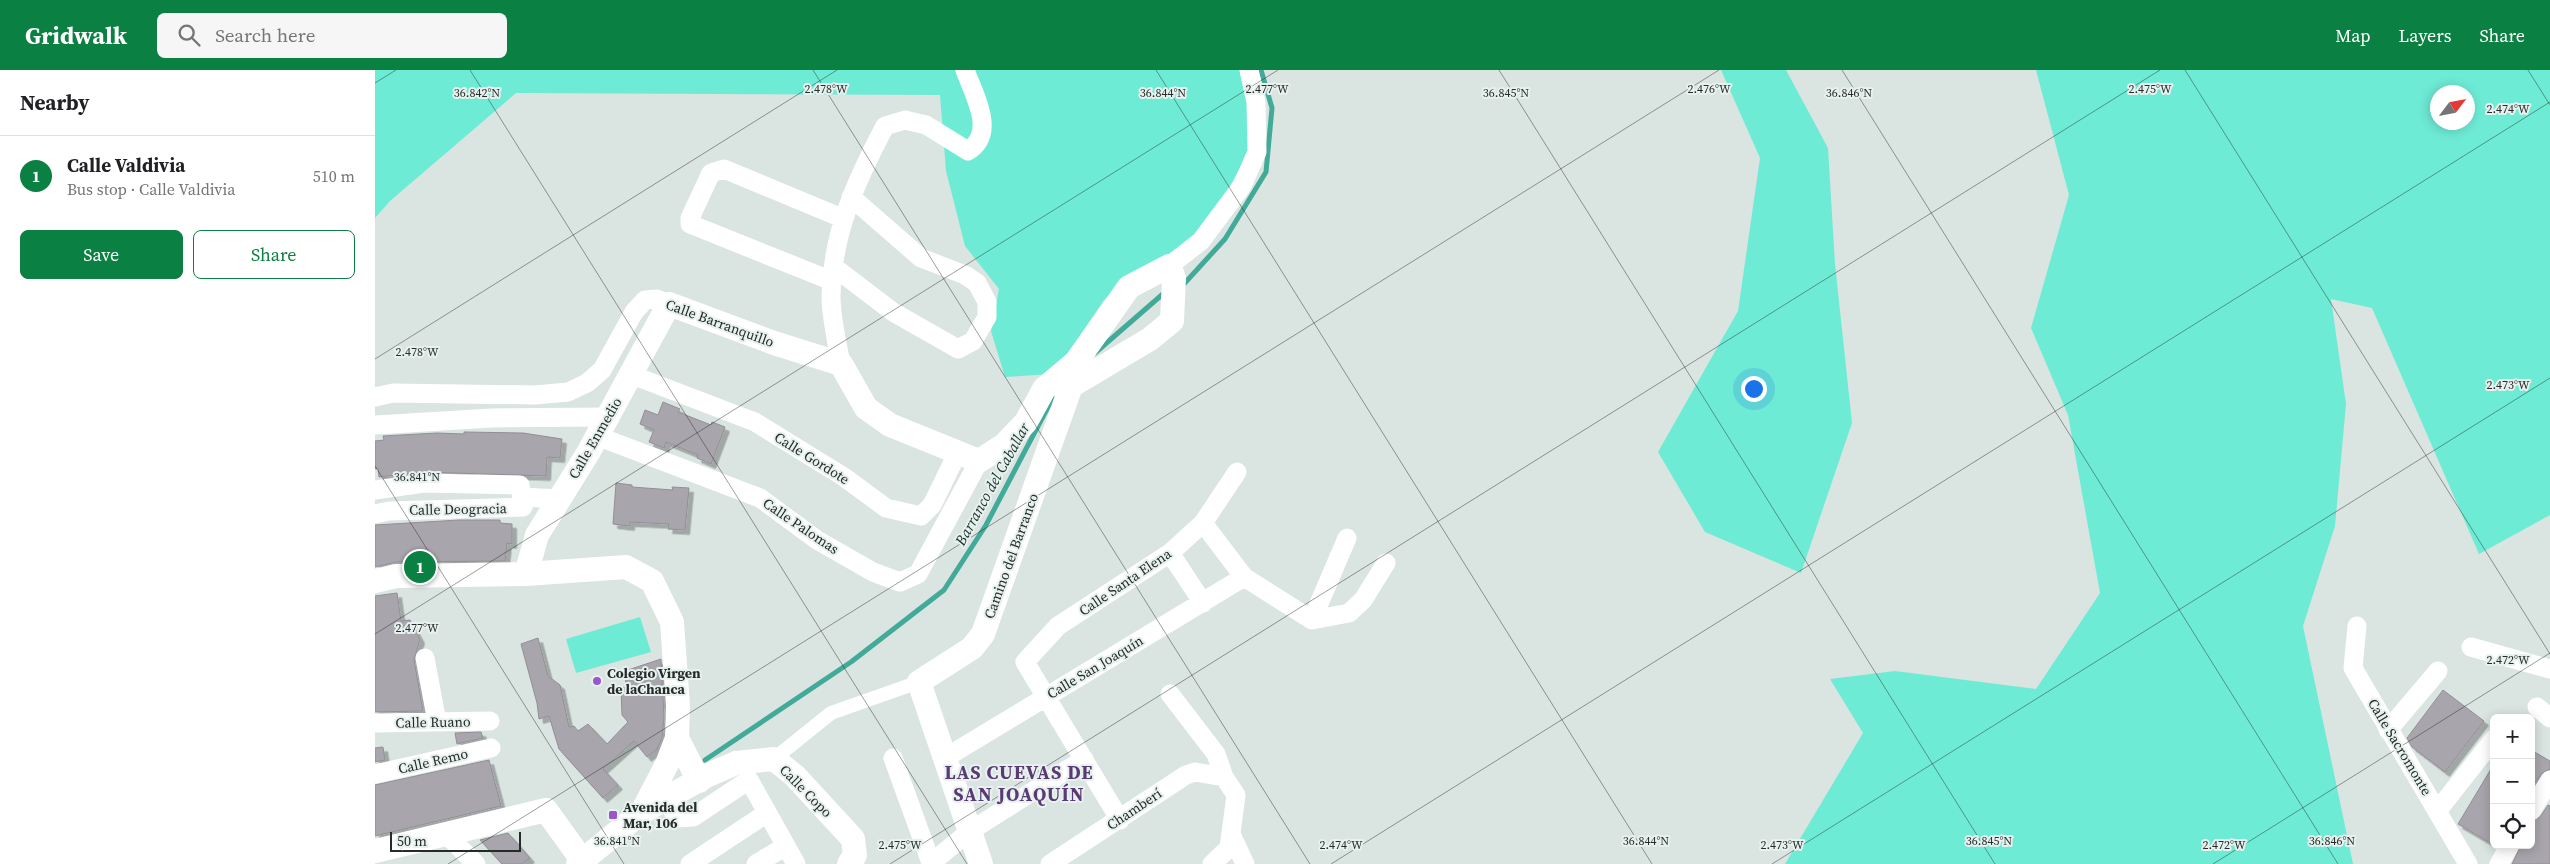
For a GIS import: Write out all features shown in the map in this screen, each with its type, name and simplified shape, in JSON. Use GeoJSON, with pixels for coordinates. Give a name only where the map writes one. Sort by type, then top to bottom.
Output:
{"type":"FeatureCollection","features":[{"type":"Feature","properties":{"kind":"street"},"geometry":{"type":"LineString","coordinates":[[965,70],[982,118],[983,136],[977,146],[968,151],[926,125],[905,120],[885,126],[843,218],[831,297],[841,364],[866,408],[890,426],[968,456],[1004,445],[1026,422],[1044,389],[1076,362],[1129,288],[1171,272],[1201,241],[1242,186],[1257,152],[1256,102],[1249,70]]}},
{"type":"Feature","properties":{"kind":"street"},"geometry":{"type":"LineString","coordinates":[[843,218],[724,169],[711,173],[690,218],[690,224],[833,274],[958,350],[973,340],[987,317],[987,302],[977,283],[965,275],[921,258],[851,197]]}},
{"type":"Feature","properties":{"kind":"street","name":"Camino del Barranco"},"geometry":{"type":"LineString","coordinates":[[919,682],[972,648],[983,634],[1071,386],[1150,339],[1172,321],[1174,303],[1171,272]]}},
{"type":"Feature","properties":{"kind":"street","name":"Calle Barranquillo"},"geometry":{"type":"LineString","coordinates":[[375,397],[393,392],[535,395],[568,392],[587,383],[602,370],[634,312],[645,300],[657,299],[774,343],[841,364]]}},
{"type":"Feature","properties":{"kind":"street","name":"Calle Enmedio"},"geometry":{"type":"LineString","coordinates":[[527,574],[537,535],[603,427],[669,304]]}},
{"type":"Feature","properties":{"kind":"street","name":"Calle Gordote"},"geometry":{"type":"LineString","coordinates":[[632,375],[755,422],[844,477],[886,508],[921,516],[932,505],[968,456]]}},
{"type":"Feature","properties":{"kind":"street"},"geometry":{"type":"LineString","coordinates":[[375,425],[492,418],[603,427]]}},
{"type":"Feature","properties":{"kind":"street","name":"Calle Palomas"},"geometry":{"type":"LineString","coordinates":[[603,427],[760,498],[817,540],[873,572],[900,582],[917,574],[968,456]]}},
{"type":"Feature","properties":{"kind":"street","name":"Calle Santa Elena"},"geometry":{"type":"LineString","coordinates":[[1046,696],[1025,662],[1058,626],[1170,553],[1203,523],[1237,472]]}},
{"type":"Feature","properties":{"kind":"street","name":"Calle Deogracia"},"geometry":{"type":"LineString","coordinates":[[375,490],[424,483],[521,485],[523,507],[389,511],[375,514]]}},
{"type":"Feature","properties":{"kind":"street"},"geometry":{"type":"LineString","coordinates":[[522,497],[560,499]]}},
{"type":"Feature","properties":{"kind":"street"},"geometry":{"type":"LineString","coordinates":[[1203,523],[1244,577],[1312,620],[1349,613],[1363,600],[1386,563]]}},
{"type":"Feature","properties":{"kind":"street"},"geometry":{"type":"LineString","coordinates":[[1312,620],[1347,538]]}},
{"type":"Feature","properties":{"kind":"street"},"geometry":{"type":"LineString","coordinates":[[1170,553],[1203,603]]}},
{"type":"Feature","properties":{"kind":"street"},"geometry":{"type":"LineString","coordinates":[[375,581],[396,576],[527,574],[626,567],[652,581],[673,622],[678,706],[677,738],[667,764],[642,812],[583,863],[546,810],[375,851]]}},
{"type":"Feature","properties":{"kind":"street","name":"Calle San Joaquín"},"geometry":{"type":"LineString","coordinates":[[945,758],[1244,577]]}},
{"type":"Feature","properties":{"kind":"street","name":"Calle Sacromonte"},"geometry":{"type":"LineString","coordinates":[[2357,626],[2353,668],[2468,864]]}},
{"type":"Feature","properties":{"kind":"street"},"geometry":{"type":"LineString","coordinates":[[2471,647],[2550,670]]}},
{"type":"Feature","properties":{"kind":"street"},"geometry":{"type":"LineString","coordinates":[[425,658],[437,722]]}},
{"type":"Feature","properties":{"kind":"street"},"geometry":{"type":"LineString","coordinates":[[2388,730],[2438,671]]}},
{"type":"Feature","properties":{"kind":"street"},"geometry":{"type":"LineString","coordinates":[[774,759],[831,713],[919,682],[981,864]]}},
{"type":"Feature","properties":{"kind":"street"},"geometry":{"type":"LineString","coordinates":[[1170,694],[1216,754],[1223,777],[1235,795],[1229,848],[1212,864]]}},
{"type":"Feature","properties":{"kind":"street"},"geometry":{"type":"LineString","coordinates":[[1046,696],[1120,820]]}},
{"type":"Feature","properties":{"kind":"street","name":"Calle Ruano"},"geometry":{"type":"LineString","coordinates":[[375,723],[490,721]]}},
{"type":"Feature","properties":{"kind":"street"},"geometry":{"type":"LineString","coordinates":[[677,738],[699,780]]}},
{"type":"Feature","properties":{"kind":"street"},"geometry":{"type":"LineString","coordinates":[[2438,810],[2490,744]]}},
{"type":"Feature","properties":{"kind":"street","name":"Calle Remo"},"geometry":{"type":"LineString","coordinates":[[375,774],[491,748]]}},
{"type":"Feature","properties":{"kind":"street"},"geometry":{"type":"LineString","coordinates":[[893,758],[931,863],[969,831],[1084,759]]}},
{"type":"Feature","properties":{"kind":"street","name":"Calle Copo"},"geometry":{"type":"LineString","coordinates":[[642,812],[699,780],[736,763],[774,759],[795,776],[853,839],[855,855],[849,864]]}},
{"type":"Feature","properties":{"kind":"street","name":"Chamberí"},"geometry":{"type":"LineString","coordinates":[[1050,864],[1120,820],[1185,775],[1195,772],[1223,777]]}},
{"type":"Feature","properties":{"kind":"street"},"geometry":{"type":"LineString","coordinates":[[666,800],[677,818],[693,816],[749,780],[796,864]]}},
{"type":"Feature","properties":{"kind":"street"},"geometry":{"type":"LineString","coordinates":[[2535,804],[2550,780]]}},
{"type":"Feature","properties":{"kind":"street"},"geometry":{"type":"LineString","coordinates":[[690,864],[767,813]]}},
{"type":"Feature","properties":{"kind":"street"},"geometry":{"type":"LineString","coordinates":[[446,834],[475,864]]}},
{"type":"Feature","properties":{"kind":"street"},"geometry":{"type":"LineString","coordinates":[[1231,834],[1245,864]]}},
{"type":"Feature","properties":{"kind":"street"},"geometry":{"type":"LineString","coordinates":[[756,864],[786,846]]}},
{"type":"Feature","properties":{"kind":"street"},"geometry":{"type":"LineString","coordinates":[[2499,864],[2508,849]]}},
{"type":"Feature","properties":{"kind":"green space"},"geometry":{"type":"Polygon","coordinates":[[[375,70],[1242,70],[1252,119],[1248,154],[1213,216],[1178,253],[1104,300],[1054,374],[1005,377],[991,331],[999,289],[965,246],[946,171],[940,95],[516,93],[390,201],[375,218],[375,70]]]}},
{"type":"Feature","properties":{"kind":"green space"},"geometry":{"type":"Polygon","coordinates":[[[1721,70],[1786,70],[1828,148],[1835,264],[1852,423],[1801,573],[1705,532],[1658,452],[1738,311],[1760,158],[1721,70]]]}},
{"type":"Feature","properties":{"kind":"green space"},"geometry":{"type":"Polygon","coordinates":[[[2036,70],[2550,70],[2550,515],[2479,554],[2372,308],[2331,299],[2346,404],[2335,526],[2303,626],[2353,864],[1785,864],[1863,733],[1830,679],[1895,671],[2036,689],[2100,593],[2068,415],[2031,328],[2069,195],[2036,70]]]}},
{"type":"Feature","properties":{"kind":"green space"},"geometry":{"type":"Polygon","coordinates":[[[640,617],[651,652],[576,673],[566,639],[640,617]]]}},
{"type":"Feature","properties":{"kind":"building"},"geometry":{"type":"Polygon","coordinates":[[[663,402],[680,409],[678,412],[711,425],[712,422],[725,427],[711,464],[697,458],[698,455],[666,442],[664,448],[649,442],[654,430],[640,424],[645,410],[658,415],[663,402]]]}},
{"type":"Feature","properties":{"kind":"building"},"geometry":{"type":"Polygon","coordinates":[[[464,432],[523,433],[562,439],[560,458],[547,457],[546,476],[424,472],[379,477],[378,468],[375,469],[375,441],[384,440],[383,436],[437,433],[464,434],[464,432]]]}},
{"type":"Feature","properties":{"kind":"building"},"geometry":{"type":"Polygon","coordinates":[[[616,483],[632,485],[632,487],[673,490],[672,487],[689,488],[685,530],[668,529],[669,524],[630,522],[630,526],[613,524],[616,483]]]}},
{"type":"Feature","properties":{"kind":"building"},"geometry":{"type":"Polygon","coordinates":[[[459,520],[500,520],[500,523],[512,524],[512,544],[507,543],[505,561],[396,562],[375,567],[375,525],[459,520]]]}},
{"type":"Feature","properties":{"kind":"building"},"geometry":{"type":"Polygon","coordinates":[[[397,593],[401,621],[410,620],[420,639],[414,660],[423,711],[375,712],[375,596],[397,593]]]}},
{"type":"Feature","properties":{"kind":"building"},"geometry":{"type":"Polygon","coordinates":[[[538,638],[548,676],[560,685],[569,727],[574,726],[578,731],[588,724],[607,744],[628,722],[622,715],[621,688],[626,687],[625,671],[661,659],[664,718],[662,738],[657,749],[647,757],[634,741],[603,769],[618,785],[603,798],[559,749],[549,716],[539,719],[537,703],[521,644],[538,638]]]}},
{"type":"Feature","properties":{"kind":"building"},"geometry":{"type":"Polygon","coordinates":[[[2443,690],[2484,721],[2445,772],[2412,747],[2407,738],[2443,690]]]}},
{"type":"Feature","properties":{"kind":"building"},"geometry":{"type":"Polygon","coordinates":[[[481,732],[483,738],[457,744],[455,733],[481,732]]]}},
{"type":"Feature","properties":{"kind":"building"},"geometry":{"type":"Polygon","coordinates":[[[383,747],[385,760],[375,762],[375,748],[383,747]]]}},
{"type":"Feature","properties":{"kind":"building"},"geometry":{"type":"Polygon","coordinates":[[[2535,752],[2550,761],[2550,769],[2541,774],[2535,783],[2535,752]]]}},
{"type":"Feature","properties":{"kind":"building"},"geometry":{"type":"Polygon","coordinates":[[[489,760],[501,806],[375,836],[375,785],[489,760]]]}},
{"type":"Feature","properties":{"kind":"building"},"geometry":{"type":"Polygon","coordinates":[[[2490,771],[2490,843],[2458,824],[2490,771]]]}},
{"type":"Feature","properties":{"kind":"building"},"geometry":{"type":"Polygon","coordinates":[[[2548,805],[2550,806],[2550,864],[2512,864],[2519,849],[2535,849],[2535,820],[2540,817],[2548,805]]]}},
{"type":"Feature","properties":{"kind":"building"},"geometry":{"type":"Polygon","coordinates":[[[508,833],[530,858],[522,864],[502,864],[480,840],[508,833]]]}},
{"type":"Feature","properties":{"kind":"waterway","name":"Barranco del Caballar"},"geometry":{"type":"LineString","coordinates":[[1183,285],[1225,239],[1266,172],[1272,108],[1261,70]]}},
{"type":"Feature","properties":{"kind":"waterway","name":"Barranco del Caballar"},"geometry":{"type":"LineString","coordinates":[[1095,353],[1164,293]]}},
{"type":"Feature","properties":{"kind":"waterway","name":"Barranco del Caballar"},"geometry":{"type":"LineString","coordinates":[[705,760],[851,662],[944,590],[986,525],[1057,390]]}},
{"type":"Feature","properties":{"kind":"place","name":"Calle Valdivia"},"geometry":{"type":"Point","coordinates":[420,567]}},
{"type":"Feature","properties":{"kind":"place","name":"Colegio Virgen de laChanca"},"geometry":{"type":"Point","coordinates":[597,681]}},
{"type":"Feature","properties":{"kind":"place","name":"Avenida del Mar, 106"},"geometry":{"type":"Point","coordinates":[613,815]}},
{"type":"Feature","properties":{"kind":"district","name":"LAS CUEVAS DE SAN JOAQUÍN"},"geometry":{"type":"Point","coordinates":[1019,783]}}]}
